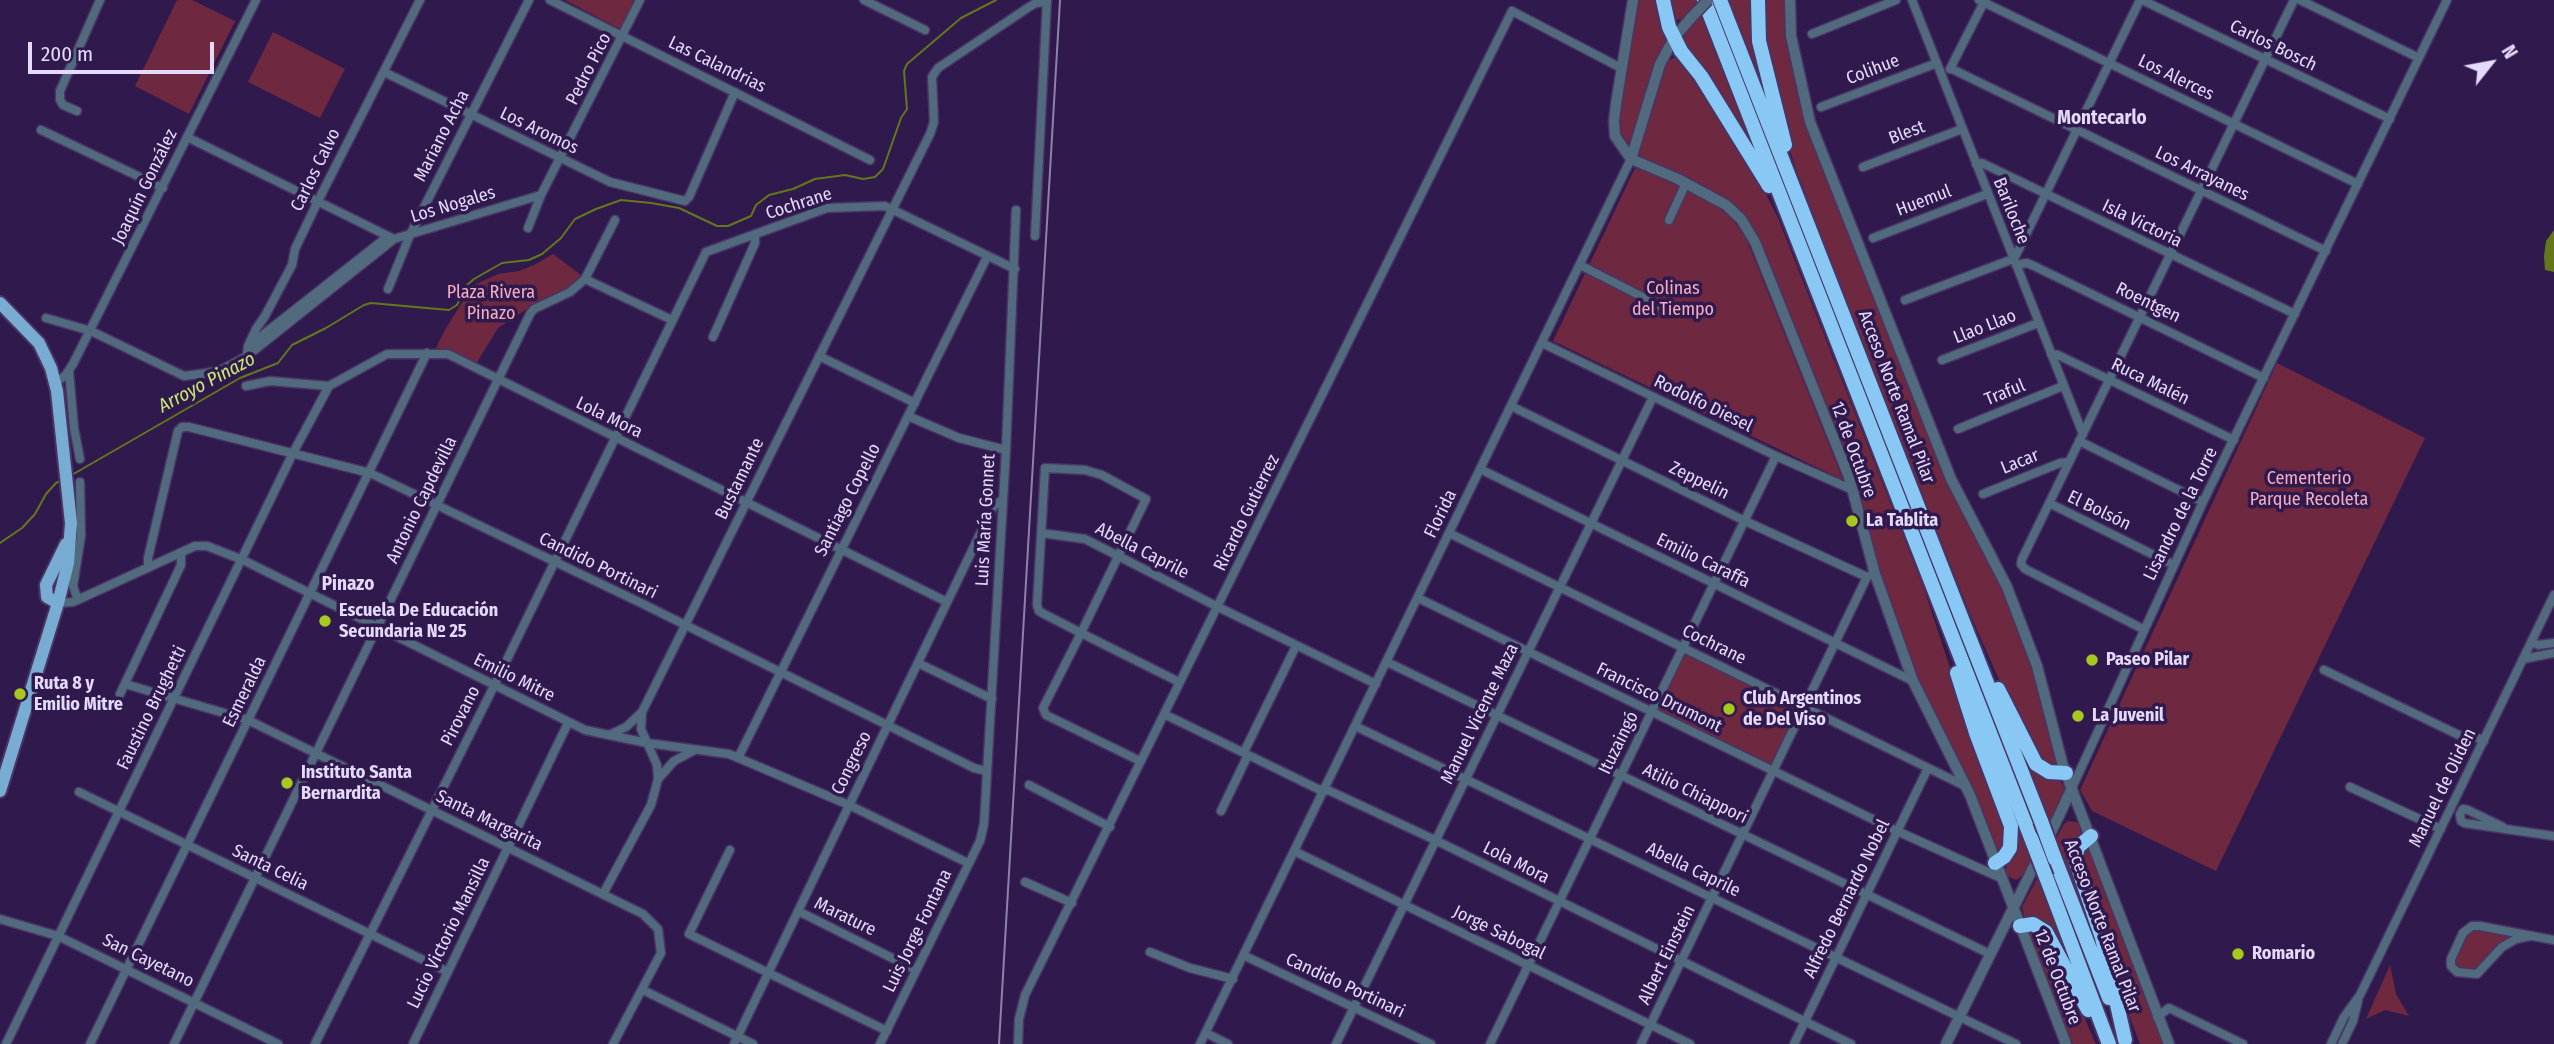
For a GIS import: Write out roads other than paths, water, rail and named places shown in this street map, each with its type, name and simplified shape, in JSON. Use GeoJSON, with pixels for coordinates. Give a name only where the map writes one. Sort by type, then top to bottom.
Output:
{"type":"FeatureCollection","features":[{"type":"Feature","properties":{"kind":"highway"},"geometry":{"type":"LineString","coordinates":[[1663,0],[1666,19],[1674,38],[1701,76],[1789,220]]}},
{"type":"Feature","properties":{"kind":"highway","name":"Acceso Norte Ramal Pilar"},"geometry":{"type":"LineString","coordinates":[[1706,0],[1789,220],[2046,877],[2107,1044]]}},
{"type":"Feature","properties":{"kind":"highway","name":"Acceso Norte Ramal Pilar"},"geometry":{"type":"LineString","coordinates":[[1720,0],[2126,1043]]}},
{"type":"Feature","properties":{"kind":"highway"},"geometry":{"type":"LineString","coordinates":[[1758,0],[1759,41],[1804,214]]}},
{"type":"Feature","properties":{"kind":"highway"},"geometry":{"type":"LineString","coordinates":[[1951,593],[2031,755],[2043,769],[2053,773],[2066,773]]}},
{"type":"Feature","properties":{"kind":"highway"},"geometry":{"type":"LineString","coordinates":[[1940,607],[1968,710],[2011,826],[2010,848],[2004,857],[1995,863]]}},
{"type":"Feature","properties":{"kind":"highway"},"geometry":{"type":"LineString","coordinates":[[2091,835],[2078,847],[2075,859],[2102,939],[2126,1043]]}},
{"type":"Feature","properties":{"kind":"highway"},"geometry":{"type":"LineString","coordinates":[[2020,926],[2036,925],[2048,934],[2107,1044]]}},
{"type":"Feature","properties":{"kind":"main road"},"geometry":{"type":"LineString","coordinates":[[0,303],[39,343],[55,382],[66,468],[74,484],[71,534],[46,585],[47,597],[58,603],[0,791]]}},
{"type":"Feature","properties":{"kind":"street"},"geometry":{"type":"LineString","coordinates":[[78,111],[64,105],[59,96],[100,0]]}},
{"type":"Feature","properties":{"kind":"street","name":"Joaquín González"},"geometry":{"type":"LineString","coordinates":[[55,382],[69,371],[91,331],[256,0]]}},
{"type":"Feature","properties":{"kind":"street","name":"Carlos Calvo"},"geometry":{"type":"LineString","coordinates":[[248,351],[292,265],[295,249],[318,201],[420,0]]}},
{"type":"Feature","properties":{"kind":"street","name":"Mariano Acha"},"geometry":{"type":"LineString","coordinates":[[388,289],[410,235],[529,0]]}},
{"type":"Feature","properties":{"kind":"street","name":"Las Calandrias"},"geometry":{"type":"LineString","coordinates":[[550,0],[870,160]]}},
{"type":"Feature","properties":{"kind":"street","name":"Pedro Pico"},"geometry":{"type":"LineString","coordinates":[[528,228],[541,195],[640,0]]}},
{"type":"Feature","properties":{"kind":"street"},"geometry":{"type":"LineString","coordinates":[[864,0],[925,30]]}},
{"type":"Feature","properties":{"kind":"street"},"geometry":{"type":"LineString","coordinates":[[1632,159],[1622,149],[1614,131],[1621,68],[1633,0]]}},
{"type":"Feature","properties":{"kind":"street","name":"Florida"},"geometry":{"type":"LineString","coordinates":[[1200,1044],[1632,159],[1657,73],[1674,38],[1706,0]]}},
{"type":"Feature","properties":{"kind":"street"},"geometry":{"type":"LineString","coordinates":[[1790,0],[1791,36],[1810,122],[1951,479],[2007,587],[2037,666],[2066,773],[2169,1044]]}},
{"type":"Feature","properties":{"kind":"street"},"geometry":{"type":"LineString","coordinates":[[1812,34],[1896,0]]}},
{"type":"Feature","properties":{"kind":"street","name":"Bariloche"},"geometry":{"type":"LineString","coordinates":[[1912,0],[2081,437]]}},
{"type":"Feature","properties":{"kind":"street"},"geometry":{"type":"LineString","coordinates":[[1905,300],[2014,262],[2141,0]]}},
{"type":"Feature","properties":{"kind":"street","name":"Carlos Bosch"},"geometry":{"type":"LineString","coordinates":[[2141,0],[2390,119]]}},
{"type":"Feature","properties":{"kind":"street"},"geometry":{"type":"LineString","coordinates":[[2143,629],[2025,569],[2021,564],[2294,0]]}},
{"type":"Feature","properties":{"kind":"street"},"geometry":{"type":"LineString","coordinates":[[2300,0],[2419,58]]}},
{"type":"Feature","properties":{"kind":"street","name":"Lisandro de la Torre"},"geometry":{"type":"LineString","coordinates":[[1946,1044],[2027,878],[2057,823],[2203,502],[2447,0]]}},
{"type":"Feature","properties":{"kind":"street"},"geometry":{"type":"LineString","coordinates":[[1035,236],[1047,1]]}},
{"type":"Feature","properties":{"kind":"street","name":"Bustamante"},"geometry":{"type":"LineString","coordinates":[[642,712],[932,128],[932,76],[938,68],[1029,7],[1047,1]]}},
{"type":"Feature","properties":{"kind":"street"},"geometry":{"type":"LineString","coordinates":[[1941,73],[1952,69],[1983,1]]}},
{"type":"Feature","properties":{"kind":"street","name":"Los Alerces"},"geometry":{"type":"LineString","coordinates":[[1983,1],[2358,184]]}},
{"type":"Feature","properties":{"kind":"street","name":"Ricardo Gutierrez"},"geometry":{"type":"LineString","coordinates":[[1018,1044],[1025,995],[1512,11],[1621,68]]}},
{"type":"Feature","properties":{"kind":"street","name":"Colihue"},"geometry":{"type":"LineString","coordinates":[[1821,107],[1937,63]]}},
{"type":"Feature","properties":{"kind":"street","name":"Los Arrayanes"},"geometry":{"type":"LineString","coordinates":[[1952,69],[2326,251]]}},
{"type":"Feature","properties":{"kind":"street","name":"Los Aromos"},"geometry":{"type":"LineString","coordinates":[[384,72],[610,182],[687,200],[735,92]]}},
{"type":"Feature","properties":{"kind":"street","name":"Blest"},"geometry":{"type":"LineString","coordinates":[[1863,167],[1962,129]]}},
{"type":"Feature","properties":{"kind":"street"},"geometry":{"type":"LineString","coordinates":[[41,130],[163,188]]}},
{"type":"Feature","properties":{"kind":"street"},"geometry":{"type":"LineString","coordinates":[[187,137],[390,237]]}},
{"type":"Feature","properties":{"kind":"street","name":"12 de Octubre"},"geometry":{"type":"LineString","coordinates":[[1632,159],[1686,183],[1726,205],[1741,219],[1751,234],[1853,490],[1871,575],[1913,681],[1965,786],[2066,1044]]}},
{"type":"Feature","properties":{"kind":"street","name":"Isla Victoria"},"geometry":{"type":"LineString","coordinates":[[1976,164],[1982,163],[2295,314]]}},
{"type":"Feature","properties":{"kind":"street"},"geometry":{"type":"LineString","coordinates":[[1669,219],[1686,183]]}},
{"type":"Feature","properties":{"kind":"street","name":"Huemul"},"geometry":{"type":"LineString","coordinates":[[1873,238],[1987,194]]}},
{"type":"Feature","properties":{"kind":"street","name":"Los Nogales"},"geometry":{"type":"LineString","coordinates":[[390,237],[410,235],[541,195]]}},
{"type":"Feature","properties":{"kind":"street","name":"Cochrane"},"geometry":{"type":"LineString","coordinates":[[708,250],[834,206],[885,206],[1015,269]]}},
{"type":"Feature","properties":{"kind":"street","name":"Luis María Gonnet"},"geometry":{"type":"LineString","coordinates":[[982,831],[1006,450],[1016,211]]}},
{"type":"Feature","properties":{"kind":"street","name":"Antonio Capdevilla"},"geometry":{"type":"LineString","coordinates":[[174,1044],[534,309],[569,292],[584,279],[615,220]]}},
{"type":"Feature","properties":{"kind":"street"},"geometry":{"type":"LineString","coordinates":[[713,337],[755,243],[755,235]]}},
{"type":"Feature","properties":{"kind":"street"},"geometry":{"type":"LineString","coordinates":[[46,318],[91,331],[184,376],[223,369],[390,237]]}},
{"type":"Feature","properties":{"kind":"street","name":"Pirovano"},"geometry":{"type":"LineString","coordinates":[[315,1044],[708,250]]}},
{"type":"Feature","properties":{"kind":"street","name":"Santiago Copello"},"geometry":{"type":"LineString","coordinates":[[738,758],[987,257]]}},
{"type":"Feature","properties":{"kind":"street","name":"Roentgen"},"geometry":{"type":"LineString","coordinates":[[2014,262],[2034,266],[2264,378]]}},
{"type":"Feature","properties":{"kind":"street"},"geometry":{"type":"LineString","coordinates":[[1580,265],[1672,312]]}},
{"type":"Feature","properties":{"kind":"street"},"geometry":{"type":"LineString","coordinates":[[584,279],[672,320]]}},
{"type":"Feature","properties":{"kind":"street","name":"Llao Llao"},"geometry":{"type":"LineString","coordinates":[[1942,360],[2038,323]]}},
{"type":"Feature","properties":{"kind":"street","name":"Rodolfo Diesel"},"geometry":{"type":"LineString","coordinates":[[1542,343],[1776,456],[1853,490]]}},
{"type":"Feature","properties":{"kind":"street","name":"Esmeralda"},"geometry":{"type":"LineString","coordinates":[[90,1044],[427,353]]}},
{"type":"Feature","properties":{"kind":"street","name":"Lola Mora"},"geometry":{"type":"LineString","coordinates":[[329,386],[387,354],[448,354],[947,602]]}},
{"type":"Feature","properties":{"kind":"street","name":"Ruca Malén"},"geometry":{"type":"LineString","coordinates":[[2051,354],[2234,440]]}},
{"type":"Feature","properties":{"kind":"street"},"geometry":{"type":"LineString","coordinates":[[819,356],[915,403]]}},
{"type":"Feature","properties":{"kind":"street"},"geometry":{"type":"LineString","coordinates":[[69,371],[74,428],[80,459]]}},
{"type":"Feature","properties":{"kind":"street"},"geometry":{"type":"LineString","coordinates":[[246,386],[270,381],[329,386]]}},
{"type":"Feature","properties":{"kind":"street","name":"Faustino Brughetti"},"geometry":{"type":"LineString","coordinates":[[6,1044],[293,453],[329,386]]}},
{"type":"Feature","properties":{"kind":"street","name":"Traful"},"geometry":{"type":"LineString","coordinates":[[1958,429],[2063,386]]}},
{"type":"Feature","properties":{"kind":"street","name":"Manuel Vicente Maza"},"geometry":{"type":"LineString","coordinates":[[1336,1044],[1653,397]]}},
{"type":"Feature","properties":{"kind":"street","name":"Zeppelin"},"geometry":{"type":"LineString","coordinates":[[1511,406],[1745,521],[1871,575]]}},
{"type":"Feature","properties":{"kind":"street"},"geometry":{"type":"LineString","coordinates":[[908,416],[959,438],[1006,450]]}},
{"type":"Feature","properties":{"kind":"street","name":"Candido Portinari"},"geometry":{"type":"LineString","coordinates":[[148,568],[162,497],[178,431],[182,427],[293,453],[370,473],[438,504],[887,726],[974,768],[986,771]]}},
{"type":"Feature","properties":{"kind":"street"},"geometry":{"type":"LineString","coordinates":[[2081,437],[2203,502]]}},
{"type":"Feature","properties":{"kind":"street","name":"Ituzaingó"},"geometry":{"type":"LineString","coordinates":[[1490,1044],[1776,456]]}},
{"type":"Feature","properties":{"kind":"street","name":"Lacar"},"geometry":{"type":"LineString","coordinates":[[1983,494],[2060,463],[2069,462]]}},
{"type":"Feature","properties":{"kind":"street"},"geometry":{"type":"LineString","coordinates":[[1140,761],[1046,715],[1043,708],[1082,633],[1146,499],[1102,475],[1085,470],[1045,468],[1037,605],[1039,611],[1082,633],[1179,682]]}},
{"type":"Feature","properties":{"kind":"street","name":"Emilio Caraffa"},"geometry":{"type":"LineString","coordinates":[[1480,470],[1913,681]]}},
{"type":"Feature","properties":{"kind":"street"},"geometry":{"type":"LineString","coordinates":[[74,484],[81,536],[73,586],[78,600]]}},
{"type":"Feature","properties":{"kind":"street","name":"Congreso"},"geometry":{"type":"LineString","coordinates":[[736,1040],[993,507],[1003,499]]}},
{"type":"Feature","properties":{"kind":"street","name":"El Bolsón"},"geometry":{"type":"LineString","coordinates":[[2049,503],[2174,565]]}},
{"type":"Feature","properties":{"kind":"street","name":"Abella Caprile"},"geometry":{"type":"LineString","coordinates":[[1041,533],[1085,538],[1376,684]]}},
{"type":"Feature","properties":{"kind":"street","name":"Cochrane"},"geometry":{"type":"LineString","coordinates":[[1449,533],[1965,786]]}},
{"type":"Feature","properties":{"kind":"street","name":"Emilio Mitre"},"geometry":{"type":"LineString","coordinates":[[58,603],[67,604],[78,600],[195,546],[207,546],[243,560],[568,723],[585,730],[647,743],[738,758],[849,805],[968,863]]}},
{"type":"Feature","properties":{"kind":"street"},"geometry":{"type":"LineString","coordinates":[[120,694],[181,565],[181,553]]}},
{"type":"Feature","properties":{"kind":"street","name":"Albert Einstein"},"geometry":{"type":"LineString","coordinates":[[1641,1044],[1871,575]]}},
{"type":"Feature","properties":{"kind":"street","name":"Manuel de Oliden"},"geometry":{"type":"LineString","coordinates":[[2331,1044],[2344,1017],[2360,995],[2554,595]]}},
{"type":"Feature","properties":{"kind":"street","name":"Francisco Drumont"},"geometry":{"type":"LineString","coordinates":[[1418,598],[1898,831],[2001,878]]}},
{"type":"Feature","properties":{"kind":"street"},"geometry":{"type":"LineString","coordinates":[[2532,642],[2538,645],[2554,643]]}},
{"type":"Feature","properties":{"kind":"street"},"geometry":{"type":"LineString","coordinates":[[1221,811],[1296,646]]}},
{"type":"Feature","properties":{"kind":"street"},"geometry":{"type":"LineString","coordinates":[[2523,659],[2554,653]]}},
{"type":"Feature","properties":{"kind":"street","name":"Atilio Chiappori"},"geometry":{"type":"LineString","coordinates":[[1387,662],[1990,954]]}},
{"type":"Feature","properties":{"kind":"street"},"geometry":{"type":"LineString","coordinates":[[918,663],[992,699]]}},
{"type":"Feature","properties":{"kind":"street"},"geometry":{"type":"LineString","coordinates":[[2324,670],[2456,734],[2482,743]]}},
{"type":"Feature","properties":{"kind":"street","name":"Santa Margarita"},"geometry":{"type":"LineString","coordinates":[[125,684],[248,720],[643,914],[658,929],[661,953],[643,990]]}},
{"type":"Feature","properties":{"kind":"street"},"geometry":{"type":"LineString","coordinates":[[609,735],[626,727],[642,712]]}},
{"type":"Feature","properties":{"kind":"street"},"geometry":{"type":"LineString","coordinates":[[603,894],[651,805],[658,779],[657,765],[641,729],[642,712]]}},
{"type":"Feature","properties":{"kind":"street","name":"Lola Mora"},"geometry":{"type":"LineString","coordinates":[[1164,713],[1435,840],[1852,1044]]}},
{"type":"Feature","properties":{"kind":"street","name":"Lucio Victorio Mansilla"},"geometry":{"type":"LineString","coordinates":[[413,1044],[568,723]]}},
{"type":"Feature","properties":{"kind":"street","name":"Abella Caprile"},"geometry":{"type":"LineString","coordinates":[[1356,726],[2016,1044]]}},
{"type":"Feature","properties":{"kind":"street"},"geometry":{"type":"LineString","coordinates":[[658,779],[680,756],[695,750]]}},
{"type":"Feature","properties":{"kind":"street","name":"Alfredo Bernardo Nobel"},"geometry":{"type":"LineString","coordinates":[[1794,1044],[1928,768]]}},
{"type":"Feature","properties":{"kind":"street"},"geometry":{"type":"LineString","coordinates":[[1029,785],[1110,827]]}},
{"type":"Feature","properties":{"kind":"street"},"geometry":{"type":"LineString","coordinates":[[2350,787],[2441,829]]}},
{"type":"Feature","properties":{"kind":"street","name":"Santa Celia"},"geometry":{"type":"LineString","coordinates":[[79,792],[447,972]]}},
{"type":"Feature","properties":{"kind":"street"},"geometry":{"type":"LineString","coordinates":[[2503,827],[2468,810],[2463,809],[2459,814],[2464,823],[2554,836]]}},
{"type":"Feature","properties":{"kind":"street"},"geometry":{"type":"LineString","coordinates":[[2057,823],[2071,815],[2085,821]]}},
{"type":"Feature","properties":{"kind":"street","name":"Luis Jorge Fontana"},"geometry":{"type":"LineString","coordinates":[[880,1044],[980,841],[982,831]]}},
{"type":"Feature","properties":{"kind":"street"},"geometry":{"type":"LineString","coordinates":[[730,850],[689,934],[887,1031]]}},
{"type":"Feature","properties":{"kind":"street","name":"Jorge Sabogal"},"geometry":{"type":"LineString","coordinates":[[1294,851],[1690,1044]]}},
{"type":"Feature","properties":{"kind":"street"},"geometry":{"type":"LineString","coordinates":[[2001,878],[2014,884],[2027,878]]}},
{"type":"Feature","properties":{"kind":"street"},"geometry":{"type":"LineString","coordinates":[[1025,882],[1072,903]]}},
{"type":"Feature","properties":{"kind":"street","name":"Marature"},"geometry":{"type":"LineString","coordinates":[[798,911],[916,970]]}},
{"type":"Feature","properties":{"kind":"street","name":"San Cayetano"},"geometry":{"type":"LineString","coordinates":[[0,919],[58,936],[278,1044]]}},
{"type":"Feature","properties":{"kind":"street"},"geometry":{"type":"LineString","coordinates":[[2530,936],[2516,939],[2502,947],[2477,974],[2456,972],[2451,966],[2451,958],[2463,933],[2472,926],[2554,940]]}},
{"type":"Feature","properties":{"kind":"street"},"geometry":{"type":"LineString","coordinates":[[1150,952],[1189,968],[1233,979]]}},
{"type":"Feature","properties":{"kind":"street","name":"Candido Portinari"},"geometry":{"type":"LineString","coordinates":[[1245,956],[1431,1044]]}},
{"type":"Feature","properties":{"kind":"street"},"geometry":{"type":"LineString","coordinates":[[613,1044],[643,990],[736,1040],[753,1044]]}},
{"type":"Feature","properties":{"kind":"street","name":"Manuel de Oliden"},"geometry":{"type":"LineString","coordinates":[[2342,1044],[2353,1021],[2360,995]]}},
{"type":"Feature","properties":{"kind":"street"},"geometry":{"type":"LineString","coordinates":[[2157,1017],[2169,1008],[2243,1044]]}},
{"type":"Feature","properties":{"kind":"street"},"geometry":{"type":"LineString","coordinates":[[1206,1033],[1228,1044]]}},
{"type":"Feature","properties":{"kind":"waterway","name":"Arroyo Pinazo"},"geometry":{"type":"LineString","coordinates":[[70,476],[240,378],[278,363],[292,345],[364,305],[371,303],[449,310],[457,305],[466,286],[474,279],[502,263],[529,260],[542,254],[561,238],[575,219],[596,209],[621,200],[651,203],[679,208],[717,226],[728,226],[751,216],[756,205],[769,195],[793,189],[815,179],[845,175],[863,179],[875,177],[883,169],[901,118],[907,109],[904,71],[907,64],[961,18],[996,0]]}},
{"type":"Feature","properties":{"kind":"waterway","name":"Arroyo Pinazo"},"geometry":{"type":"LineString","coordinates":[[0,543],[22,528],[35,514],[46,494],[62,480]]}},
{"type":"Feature","properties":{"kind":"railway"},"geometry":{"type":"LineString","coordinates":[[999,1044],[1060,0]]}},
{"type":"Feature","properties":{"kind":"place","name":"La Tablita"},"geometry":{"type":"Point","coordinates":[1852,521]}},
{"type":"Feature","properties":{"kind":"place","name":"Escuela De Educación Secundaria Nº 25"},"geometry":{"type":"Point","coordinates":[325,621]}},
{"type":"Feature","properties":{"kind":"place","name":"Paseo Pilar"},"geometry":{"type":"Point","coordinates":[2092,660]}},
{"type":"Feature","properties":{"kind":"place","name":"Ruta 8 y Emilio Mitre"},"geometry":{"type":"Point","coordinates":[20,694]}},
{"type":"Feature","properties":{"kind":"place","name":"Club Argentinos de Del Viso"},"geometry":{"type":"Point","coordinates":[1729,709]}},
{"type":"Feature","properties":{"kind":"place","name":"La Juvenil"},"geometry":{"type":"Point","coordinates":[2078,716]}},
{"type":"Feature","properties":{"kind":"place","name":"Instituto Santa Bernardita"},"geometry":{"type":"Point","coordinates":[287,783]}},
{"type":"Feature","properties":{"kind":"place","name":"Romario"},"geometry":{"type":"Point","coordinates":[2238,954]}},
{"type":"Feature","properties":{"kind":"district","name":"Montecarlo"},"geometry":{"type":"Point","coordinates":[2102,119]}},
{"type":"Feature","properties":{"kind":"district","name":"Pinazo"},"geometry":{"type":"Point","coordinates":[348,585]}},
{"type":"Feature","properties":{"kind":"park label","name":"Colinas del Tiempo"},"geometry":{"type":"Point","coordinates":[1673,299]}},
{"type":"Feature","properties":{"kind":"park label","name":"Plaza Rivera Pinazo"},"geometry":{"type":"Point","coordinates":[491,303]}},
{"type":"Feature","properties":{"kind":"park label","name":"Cementerio Parque Recoleta"},"geometry":{"type":"Point","coordinates":[2309,489]}}]}
